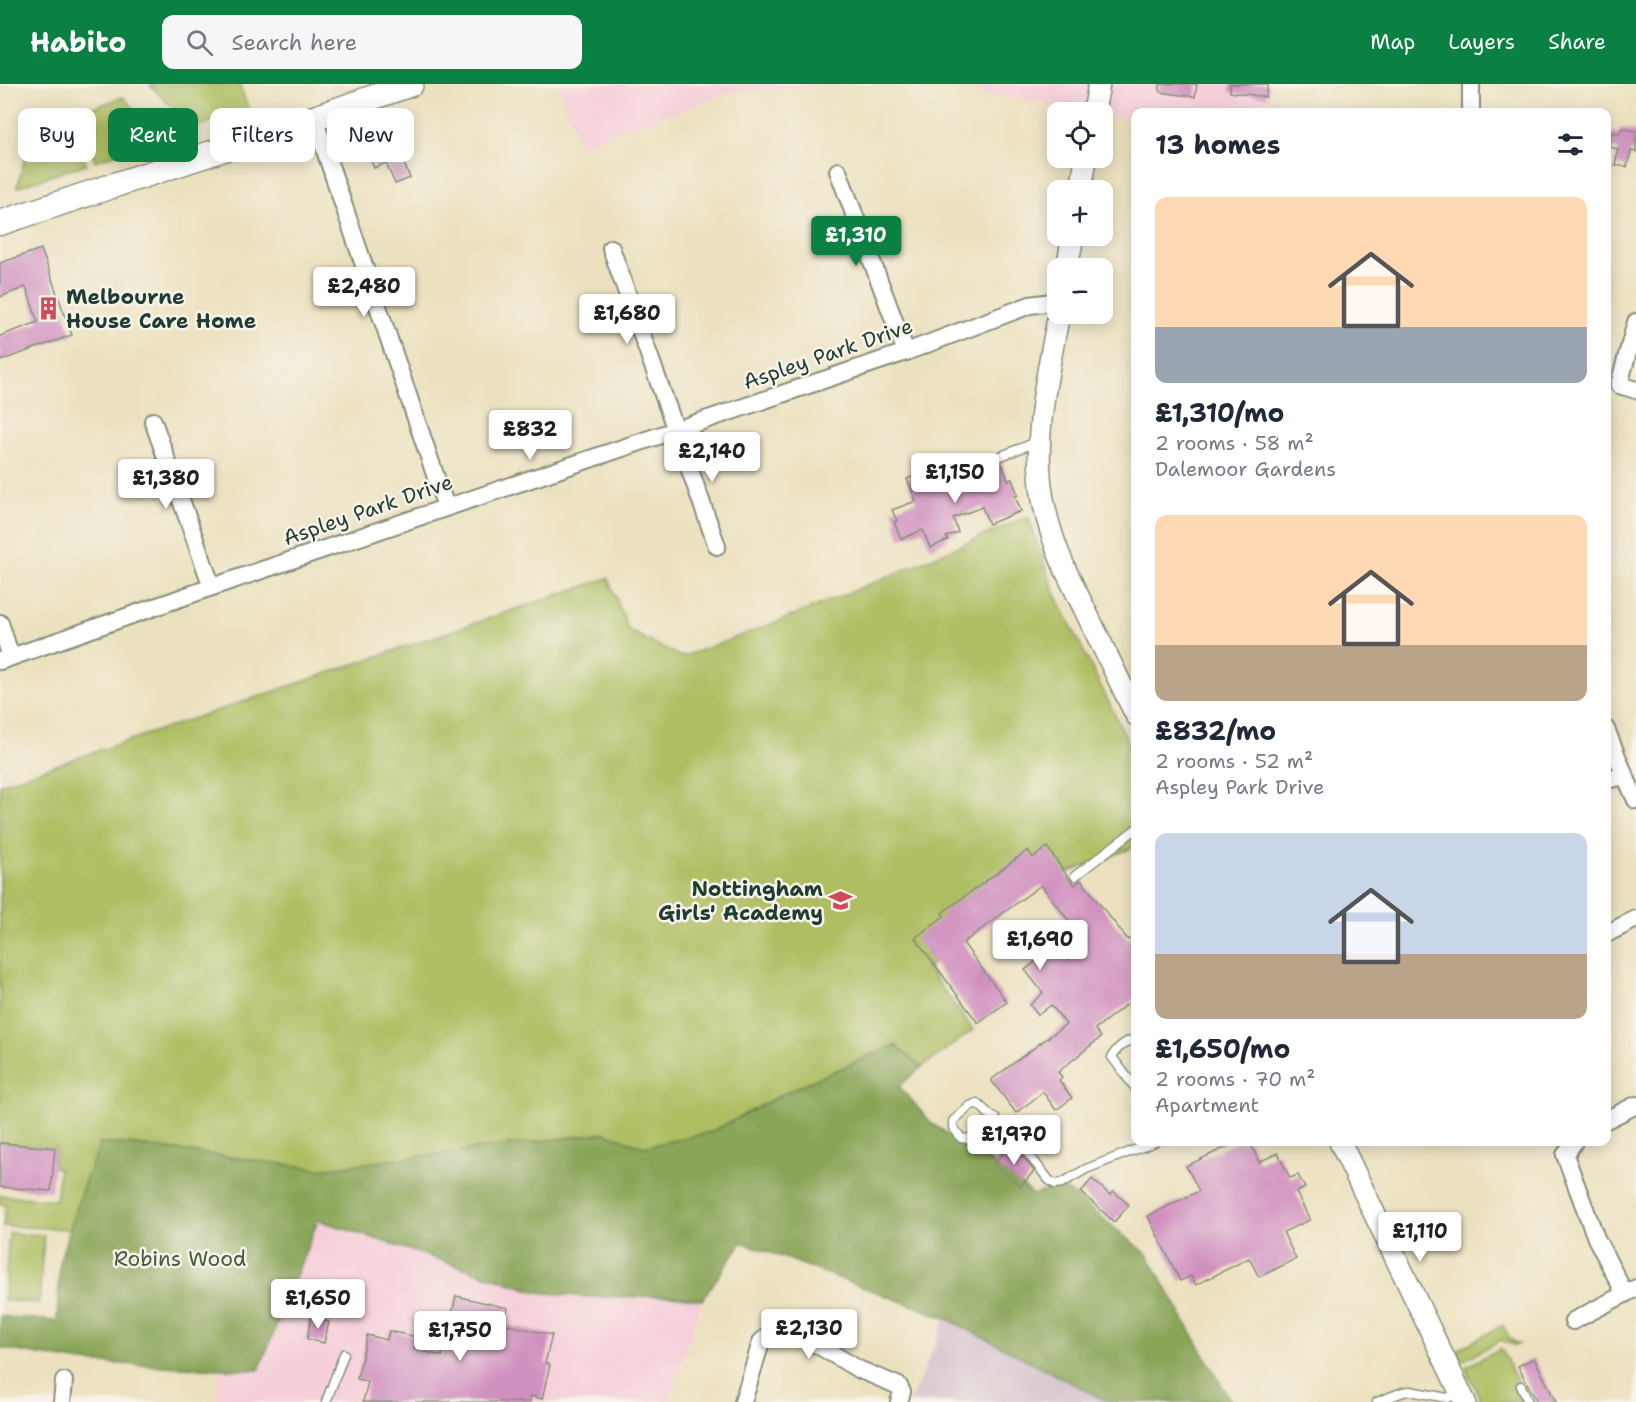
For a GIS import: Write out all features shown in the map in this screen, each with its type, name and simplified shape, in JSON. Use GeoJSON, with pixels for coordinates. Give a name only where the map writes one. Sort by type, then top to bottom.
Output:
{"type":"FeatureCollection","features":[{"type":"Feature","properties":{"kind":"main road"},"geometry":{"type":"LineString","coordinates":[[315,118],[411,84]]}},
{"type":"Feature","properties":{"kind":"main road"},"geometry":{"type":"LineString","coordinates":[[0,223],[210,154]]}},
{"type":"Feature","properties":{"kind":"street"},"geometry":{"type":"LineString","coordinates":[[1096,102],[1099,84]]}},
{"type":"Feature","properties":{"kind":"street"},"geometry":{"type":"LineString","coordinates":[[1471,84],[1471,108]]}},
{"type":"Feature","properties":{"kind":"street"},"geometry":{"type":"LineString","coordinates":[[315,121],[446,507]]}},
{"type":"Feature","properties":{"kind":"street"},"geometry":{"type":"LineString","coordinates":[[838,171],[906,352]]}},
{"type":"Feature","properties":{"kind":"street"},"geometry":{"type":"LineString","coordinates":[[611,248],[717,546]]}},
{"type":"Feature","properties":{"kind":"street","name":"Aspley Park Drive"},"geometry":{"type":"LineString","coordinates":[[6,659],[446,507],[906,352],[1030,306],[1047,303]]}},
{"type":"Feature","properties":{"kind":"street"},"geometry":{"type":"LineString","coordinates":[[1630,323],[1618,386],[1636,390]]}},
{"type":"Feature","properties":{"kind":"street"},"geometry":{"type":"LineString","coordinates":[[1057,324],[1046,379],[1039,441],[1044,507],[1055,546],[1131,705]]}},
{"type":"Feature","properties":{"kind":"street"},"geometry":{"type":"LineString","coordinates":[[153,421],[212,587]]}},
{"type":"Feature","properties":{"kind":"street"},"geometry":{"type":"LineString","coordinates":[[0,623],[6,659]]}},
{"type":"Feature","properties":{"kind":"street"},"geometry":{"type":"LineString","coordinates":[[1611,742],[1636,800]]}},
{"type":"Feature","properties":{"kind":"street"},"geometry":{"type":"LineString","coordinates":[[1611,779],[1624,776]]}},
{"type":"Feature","properties":{"kind":"street"},"geometry":{"type":"LineString","coordinates":[[1611,932],[1636,919]]}},
{"type":"Feature","properties":{"kind":"street"},"geometry":{"type":"LineString","coordinates":[[1611,1118],[1636,1105]]}},
{"type":"Feature","properties":{"kind":"street"},"geometry":{"type":"LineString","coordinates":[[1342,1146],[1462,1397]]}},
{"type":"Feature","properties":{"kind":"street"},"geometry":{"type":"LineString","coordinates":[[1571,1146],[1565,1155],[1596,1238],[1631,1291],[1573,1321]]}},
{"type":"Feature","properties":{"kind":"street"},"geometry":{"type":"LineString","coordinates":[[743,1402],[761,1342],[773,1331],[794,1331],[899,1394]]}},
{"type":"Feature","properties":{"kind":"street"},"geometry":{"type":"LineString","coordinates":[[62,1402],[64,1381]]}},
{"type":"Feature","properties":{"kind":"lane"},"geometry":{"type":"LineString","coordinates":[[953,475],[1039,441]]}},
{"type":"Feature","properties":{"kind":"lane"},"geometry":{"type":"LineString","coordinates":[[1076,876],[1131,833]]}},
{"type":"Feature","properties":{"kind":"lane"},"geometry":{"type":"LineString","coordinates":[[1131,1040],[1115,1050],[1112,1057],[1131,1082]]}},
{"type":"Feature","properties":{"kind":"lane"},"geometry":{"type":"LineString","coordinates":[[995,1118],[968,1139],[961,1138],[953,1127],[953,1121],[977,1103],[995,1118],[1018,1141],[1049,1180],[1055,1184],[1062,1183],[1086,1169],[1145,1146]]}},
{"type":"Feature","properties":{"kind":"lane"},"geometry":{"type":"LineString","coordinates":[[326,1402],[344,1354]]}},
{"type":"Feature","properties":{"kind":"lane"},"geometry":{"type":"LineString","coordinates":[[1521,1386],[1528,1402]]}},
{"type":"Feature","properties":{"kind":"lane"},"geometry":{"type":"LineString","coordinates":[[1377,1402],[1410,1391],[1429,1398],[1462,1397]]}},
{"type":"Feature","properties":{"kind":"shaded area"},"geometry":{"type":"Polygon","coordinates":[[[557,84],[848,84],[731,92],[579,145],[557,84]]]}},
{"type":"Feature","properties":{"kind":"shaded area"},"geometry":{"type":"Polygon","coordinates":[[[930,84],[1271,84],[1268,108],[1131,108],[1131,118],[1113,115],[1113,102],[1047,102],[1047,104],[930,84]]]}},
{"type":"Feature","properties":{"kind":"shaded area"},"geometry":{"type":"Polygon","coordinates":[[[318,1220],[537,1292],[586,1297],[671,1296],[702,1300],[668,1402],[216,1402],[221,1369],[259,1370],[318,1220]]]}},
{"type":"Feature","properties":{"kind":"shaded area"},"geometry":{"type":"Polygon","coordinates":[[[946,1318],[1108,1402],[910,1402],[946,1318]]]}},
{"type":"Feature","properties":{"kind":"green space"},"geometry":{"type":"Polygon","coordinates":[[[239,84],[248,108],[210,108],[210,123],[198,126],[198,108],[173,108],[150,85],[239,84]]]}},
{"type":"Feature","properties":{"kind":"green space"},"geometry":{"type":"Polygon","coordinates":[[[123,97],[133,108],[108,108],[108,157],[96,161],[96,108],[91,108],[123,97]]]}},
{"type":"Feature","properties":{"kind":"green space"},"geometry":{"type":"Polygon","coordinates":[[[24,162],[85,162],[86,164],[17,187],[24,162]]]}},
{"type":"Feature","properties":{"kind":"green space"},"geometry":{"type":"Polygon","coordinates":[[[1028,517],[1055,593],[1131,748],[1131,849],[1048,880],[1031,889],[927,968],[973,1030],[922,1067],[894,1045],[793,1089],[711,1132],[644,1147],[605,1133],[320,1169],[128,1144],[100,1144],[70,1229],[3,1226],[6,1205],[0,1204],[0,1195],[56,1200],[59,1169],[53,1166],[55,1148],[0,1143],[0,784],[608,578],[629,631],[681,657],[812,608],[1028,517]]]}},
{"type":"Feature","properties":{"kind":"green space","name":"Robins Wood"},"geometry":{"type":"Polygon","coordinates":[[[895,1045],[922,1067],[899,1086],[931,1123],[994,1164],[1034,1195],[1061,1185],[1147,1254],[1231,1402],[1108,1402],[946,1318],[742,1242],[702,1300],[671,1296],[586,1297],[537,1292],[318,1220],[259,1370],[82,1362],[0,1348],[0,1316],[57,1321],[60,1260],[83,1187],[100,1144],[128,1144],[320,1169],[605,1133],[644,1147],[711,1132],[793,1089],[895,1045]]]}},
{"type":"Feature","properties":{"kind":"green space"},"geometry":{"type":"Polygon","coordinates":[[[9,1233],[44,1235],[39,1303],[4,1300],[9,1233]]]}},
{"type":"Feature","properties":{"kind":"green space"},"geometry":{"type":"Polygon","coordinates":[[[1503,1325],[1510,1339],[1519,1344],[1513,1345],[1501,1340],[1462,1361],[1457,1350],[1503,1325]]]}},
{"type":"Feature","properties":{"kind":"green space"},"geometry":{"type":"Polygon","coordinates":[[[1501,1348],[1518,1383],[1513,1386],[1522,1402],[1482,1402],[1465,1367],[1501,1348]]]}},
{"type":"Feature","properties":{"kind":"building"},"geometry":{"type":"Polygon","coordinates":[[[1160,84],[1197,84],[1195,97],[1160,92],[1160,84]]]}},
{"type":"Feature","properties":{"kind":"building"},"geometry":{"type":"Polygon","coordinates":[[[1230,84],[1268,84],[1266,97],[1230,92],[1230,84]]]}},
{"type":"Feature","properties":{"kind":"building"},"geometry":{"type":"Polygon","coordinates":[[[1621,128],[1636,131],[1636,152],[1631,151],[1627,167],[1615,165],[1618,149],[1611,147],[1611,137],[1612,132],[1619,134],[1621,128]]]}},
{"type":"Feature","properties":{"kind":"building"},"geometry":{"type":"Polygon","coordinates":[[[371,162],[404,162],[410,178],[395,184],[386,163],[374,168],[371,162]]]}},
{"type":"Feature","properties":{"kind":"building","name":"Melbourne House Care Home"},"geometry":{"type":"Polygon","coordinates":[[[41,249],[72,335],[0,361],[0,336],[38,322],[26,287],[0,297],[0,263],[41,249]]]}},
{"type":"Feature","properties":{"kind":"building"},"geometry":{"type":"Polygon","coordinates":[[[1002,464],[1008,480],[1012,479],[1021,511],[989,524],[982,507],[953,518],[958,532],[946,537],[948,540],[930,548],[923,530],[901,539],[892,510],[916,501],[907,479],[922,473],[925,481],[939,476],[945,489],[1002,464]]]}},
{"type":"Feature","properties":{"kind":"building"},"geometry":{"type":"Polygon","coordinates":[[[1047,847],[1070,880],[1075,885],[1081,880],[1128,940],[1131,938],[1131,1001],[1095,1029],[1101,1037],[1058,1072],[1062,1077],[1059,1080],[1072,1098],[1056,1110],[1043,1092],[1016,1113],[991,1080],[1066,1024],[1051,1005],[1038,1015],[1030,1005],[1043,993],[1025,970],[1056,946],[1068,960],[1087,944],[1041,885],[963,943],[1007,1002],[978,1023],[915,938],[944,916],[942,913],[1028,850],[1033,858],[1047,847]]]}},
{"type":"Feature","properties":{"kind":"building"},"geometry":{"type":"Polygon","coordinates":[[[0,1143],[55,1148],[51,1191],[0,1187],[0,1143]]]}},
{"type":"Feature","properties":{"kind":"building"},"geometry":{"type":"Polygon","coordinates":[[[1009,1145],[1020,1153],[1034,1171],[1021,1186],[994,1164],[1009,1145]]]}},
{"type":"Feature","properties":{"kind":"building"},"geometry":{"type":"Polygon","coordinates":[[[1228,1146],[1252,1146],[1259,1162],[1278,1153],[1290,1178],[1298,1175],[1305,1188],[1296,1192],[1310,1220],[1283,1232],[1296,1259],[1259,1277],[1249,1258],[1196,1285],[1191,1276],[1180,1281],[1148,1216],[1199,1191],[1186,1166],[1228,1146]]]}},
{"type":"Feature","properties":{"kind":"building"},"geometry":{"type":"Polygon","coordinates":[[[1092,1179],[1110,1195],[1113,1191],[1129,1205],[1114,1222],[1081,1192],[1092,1179]]]}},
{"type":"Feature","properties":{"kind":"building"},"geometry":{"type":"Polygon","coordinates":[[[456,1296],[508,1308],[504,1324],[552,1335],[545,1363],[550,1365],[542,1399],[531,1396],[530,1402],[363,1402],[368,1382],[357,1379],[367,1335],[387,1340],[389,1331],[417,1337],[414,1349],[442,1356],[456,1296]]]}},
{"type":"Feature","properties":{"kind":"building"},"geometry":{"type":"Polygon","coordinates":[[[311,1318],[329,1322],[324,1343],[307,1339],[311,1318]]]}},
{"type":"Feature","properties":{"kind":"building"},"geometry":{"type":"Polygon","coordinates":[[[1534,1358],[1556,1402],[1537,1402],[1518,1366],[1534,1358]]]}},
{"type":"Feature","properties":{"kind":"place","name":"Melbourne House Care Home"},"geometry":{"type":"Point","coordinates":[48,309]}},
{"type":"Feature","properties":{"kind":"place","name":"Nottingham Girls' Academy"},"geometry":{"type":"Point","coordinates":[841,901]}}]}
